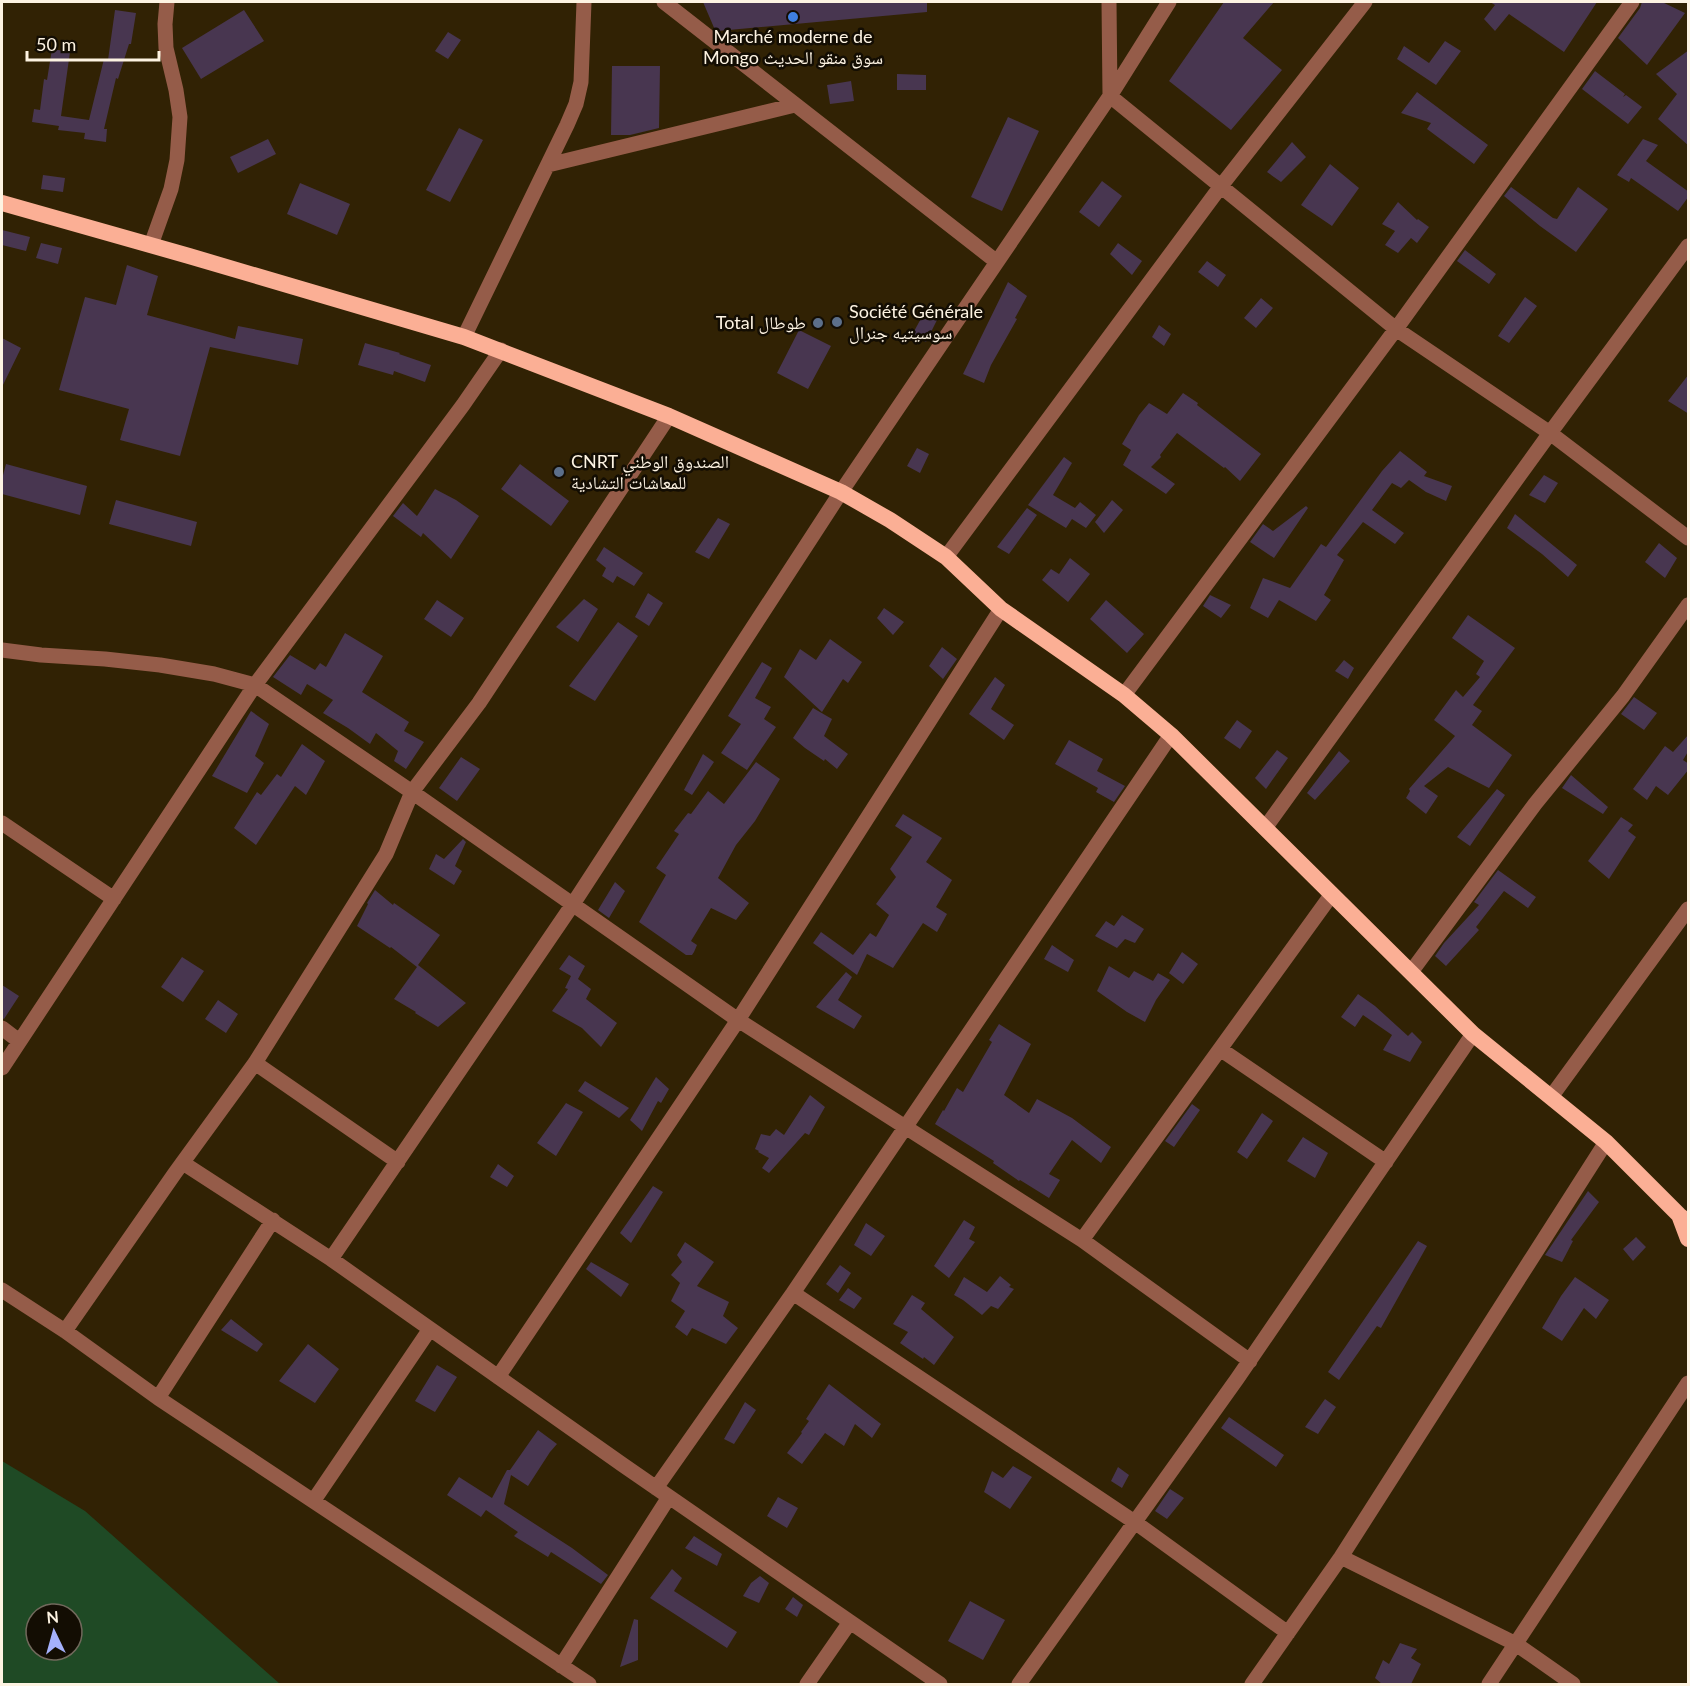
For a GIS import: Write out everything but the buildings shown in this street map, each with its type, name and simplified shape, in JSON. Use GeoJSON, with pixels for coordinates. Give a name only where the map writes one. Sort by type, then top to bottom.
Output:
{"type":"FeatureCollection","features":[{"type":"Feature","properties":{"kind":"highway"},"geometry":{"type":"LineString","coordinates":[[2,203],[464,337],[501,350],[669,416],[842,492],[890,520],[946,557],[1001,609],[1124,695],[1171,735],[1473,1034],[1606,1142],[1684,1218],[1689,1239]]}},
{"type":"Feature","properties":{"kind":"street"},"geometry":{"type":"LineString","coordinates":[[151,245],[171,189],[177,159],[180,117],[166,48],[167,2]]}},
{"type":"Feature","properties":{"kind":"street"},"geometry":{"type":"LineString","coordinates":[[464,337],[576,104],[581,82],[584,2]]}},
{"type":"Feature","properties":{"kind":"street"},"geometry":{"type":"LineString","coordinates":[[664,2],[678,8],[795,105],[997,262]]}},
{"type":"Feature","properties":{"kind":"street"},"geometry":{"type":"LineString","coordinates":[[1109,2],[1110,96]]}},
{"type":"Feature","properties":{"kind":"street"},"geometry":{"type":"LineString","coordinates":[[331,1259],[573,904],[842,492],[1110,96],[1169,2]]}},
{"type":"Feature","properties":{"kind":"street"},"geometry":{"type":"LineString","coordinates":[[946,557],[1221,186],[1365,2]]}},
{"type":"Feature","properties":{"kind":"street"},"geometry":{"type":"LineString","coordinates":[[1124,695],[1396,329],[1632,2]]}},
{"type":"Feature","properties":{"kind":"street"},"geometry":{"type":"LineString","coordinates":[[1110,96],[1396,329],[1550,433],[1689,538]]}},
{"type":"Feature","properties":{"kind":"street"},"geometry":{"type":"LineString","coordinates":[[548,165],[795,105]]}},
{"type":"Feature","properties":{"kind":"street"},"geometry":{"type":"LineString","coordinates":[[1265,828],[1550,433],[1689,246]]}},
{"type":"Feature","properties":{"kind":"street"},"geometry":{"type":"LineString","coordinates":[[2,1068],[255,686],[463,405],[501,350]]}},
{"type":"Feature","properties":{"kind":"street"},"geometry":{"type":"LineString","coordinates":[[65,1331],[255,1063],[386,854],[412,792],[479,703],[669,416]]}},
{"type":"Feature","properties":{"kind":"street"},"geometry":{"type":"LineString","coordinates":[[1411,972],[1535,804],[1623,696],[1689,605]]}},
{"type":"Feature","properties":{"kind":"street"},"geometry":{"type":"LineString","coordinates":[[498,1377],[738,1020],[1001,609]]}},
{"type":"Feature","properties":{"kind":"street"},"geometry":{"type":"LineString","coordinates":[[2,650],[160,665],[214,674],[255,686],[412,792],[738,1020],[1082,1240],[1250,1361]]}},
{"type":"Feature","properties":{"kind":"street"},"geometry":{"type":"LineString","coordinates":[[561,1666],[663,1492],[793,1293],[1171,735]]}},
{"type":"Feature","properties":{"kind":"street"},"geometry":{"type":"LineString","coordinates":[[2,823],[114,898]]}},
{"type":"Feature","properties":{"kind":"street"},"geometry":{"type":"LineString","coordinates":[[1082,1240],[1332,894]]}},
{"type":"Feature","properties":{"kind":"street"},"geometry":{"type":"LineString","coordinates":[[1551,1097],[1689,909]]}},
{"type":"Feature","properties":{"kind":"street"},"geometry":{"type":"LineString","coordinates":[[2,1028],[19,1041]]}},
{"type":"Feature","properties":{"kind":"street"},"geometry":{"type":"LineString","coordinates":[[1020,1684],[1250,1361],[1473,1034]]}},
{"type":"Feature","properties":{"kind":"street"},"geometry":{"type":"LineString","coordinates":[[1220,1049],[1386,1162]]}},
{"type":"Feature","properties":{"kind":"street"},"geometry":{"type":"LineString","coordinates":[[255,1063],[398,1162]]}},
{"type":"Feature","properties":{"kind":"street"},"geometry":{"type":"LineString","coordinates":[[1252,1684],[1341,1557],[1606,1142]]}},
{"type":"Feature","properties":{"kind":"street"},"geometry":{"type":"LineString","coordinates":[[183,1163],[331,1259],[940,1684]]}},
{"type":"Feature","properties":{"kind":"street"},"geometry":{"type":"LineString","coordinates":[[158,1398],[273,1220]]}},
{"type":"Feature","properties":{"kind":"street"},"geometry":{"type":"LineString","coordinates":[[2,1290],[65,1331],[158,1398],[589,1684]]}},
{"type":"Feature","properties":{"kind":"street"},"geometry":{"type":"LineString","coordinates":[[793,1293],[1136,1523],[1288,1633]]}},
{"type":"Feature","properties":{"kind":"street"},"geometry":{"type":"LineString","coordinates":[[314,1500],[430,1329]]}},
{"type":"Feature","properties":{"kind":"street"},"geometry":{"type":"LineString","coordinates":[[1489,1684],[1689,1383]]}},
{"type":"Feature","properties":{"kind":"street"},"geometry":{"type":"LineString","coordinates":[[1341,1557],[1516,1644],[1573,1684]]}},
{"type":"Feature","properties":{"kind":"street"},"geometry":{"type":"LineString","coordinates":[[807,1684],[850,1622]]}},
{"type":"Feature","properties":{"kind":"green space"},"geometry":{"type":"Polygon","coordinates":[[[2,1461],[85,1511],[280,1684],[2,1684],[2,1461]]]}},
{"type":"Feature","properties":{"kind":"place","name":"Marché moderne de Mongo سوق منقو الحديث"},"geometry":{"type":"Point","coordinates":[793,17]}},
{"type":"Feature","properties":{"kind":"place","name":"Société Générale سوسيتيه جنرال"},"geometry":{"type":"Point","coordinates":[837,322]}},
{"type":"Feature","properties":{"kind":"place","name":"Total طوطال"},"geometry":{"type":"Point","coordinates":[818,323]}},
{"type":"Feature","properties":{"kind":"place","name":"CNRT الصندوق الوطني للمعاشات التشادية"},"geometry":{"type":"Point","coordinates":[559,472]}}]}
